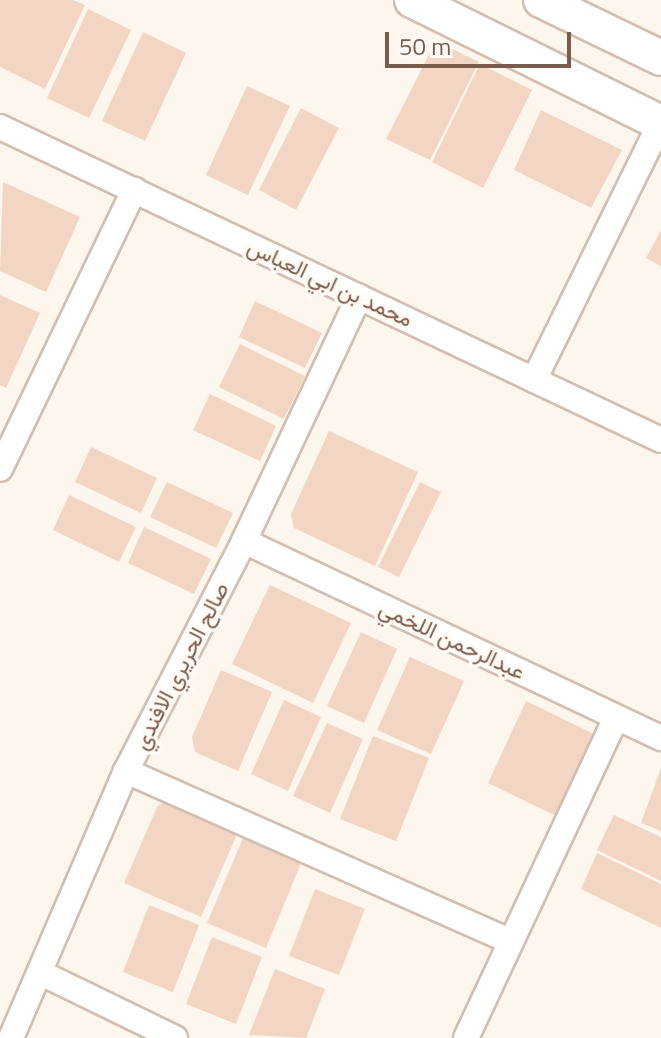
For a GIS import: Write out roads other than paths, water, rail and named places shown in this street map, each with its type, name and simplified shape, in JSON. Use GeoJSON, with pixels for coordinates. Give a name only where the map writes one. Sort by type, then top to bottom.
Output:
{"type":"FeatureCollection","features":[{"type":"Feature","properties":{"kind":"street"},"geometry":{"type":"LineString","coordinates":[[412,0],[661,122],[534,380]]}},
{"type":"Feature","properties":{"kind":"street"},"geometry":{"type":"LineString","coordinates":[[541,0],[661,58]]}},
{"type":"Feature","properties":{"kind":"street","name":"محمد بن ابي العباس"},"geometry":{"type":"LineString","coordinates":[[0,127],[661,440]]}},
{"type":"Feature","properties":{"kind":"street"},"geometry":{"type":"LineString","coordinates":[[0,469],[134,190]]}},
{"type":"Feature","properties":{"kind":"street","name":"صالح الحريري الافندي"},"geometry":{"type":"LineString","coordinates":[[11,1038],[126,771],[244,541],[359,297]]}},
{"type":"Feature","properties":{"kind":"street","name":"عبدالرحمن اللخمي"},"geometry":{"type":"LineString","coordinates":[[244,541],[661,738]]}},
{"type":"Feature","properties":{"kind":"street"},"geometry":{"type":"LineString","coordinates":[[466,1038],[616,718]]}},
{"type":"Feature","properties":{"kind":"street"},"geometry":{"type":"LineString","coordinates":[[126,771],[509,941]]}},
{"type":"Feature","properties":{"kind":"street"},"geometry":{"type":"LineString","coordinates":[[41,973],[175,1038]]}}]}
